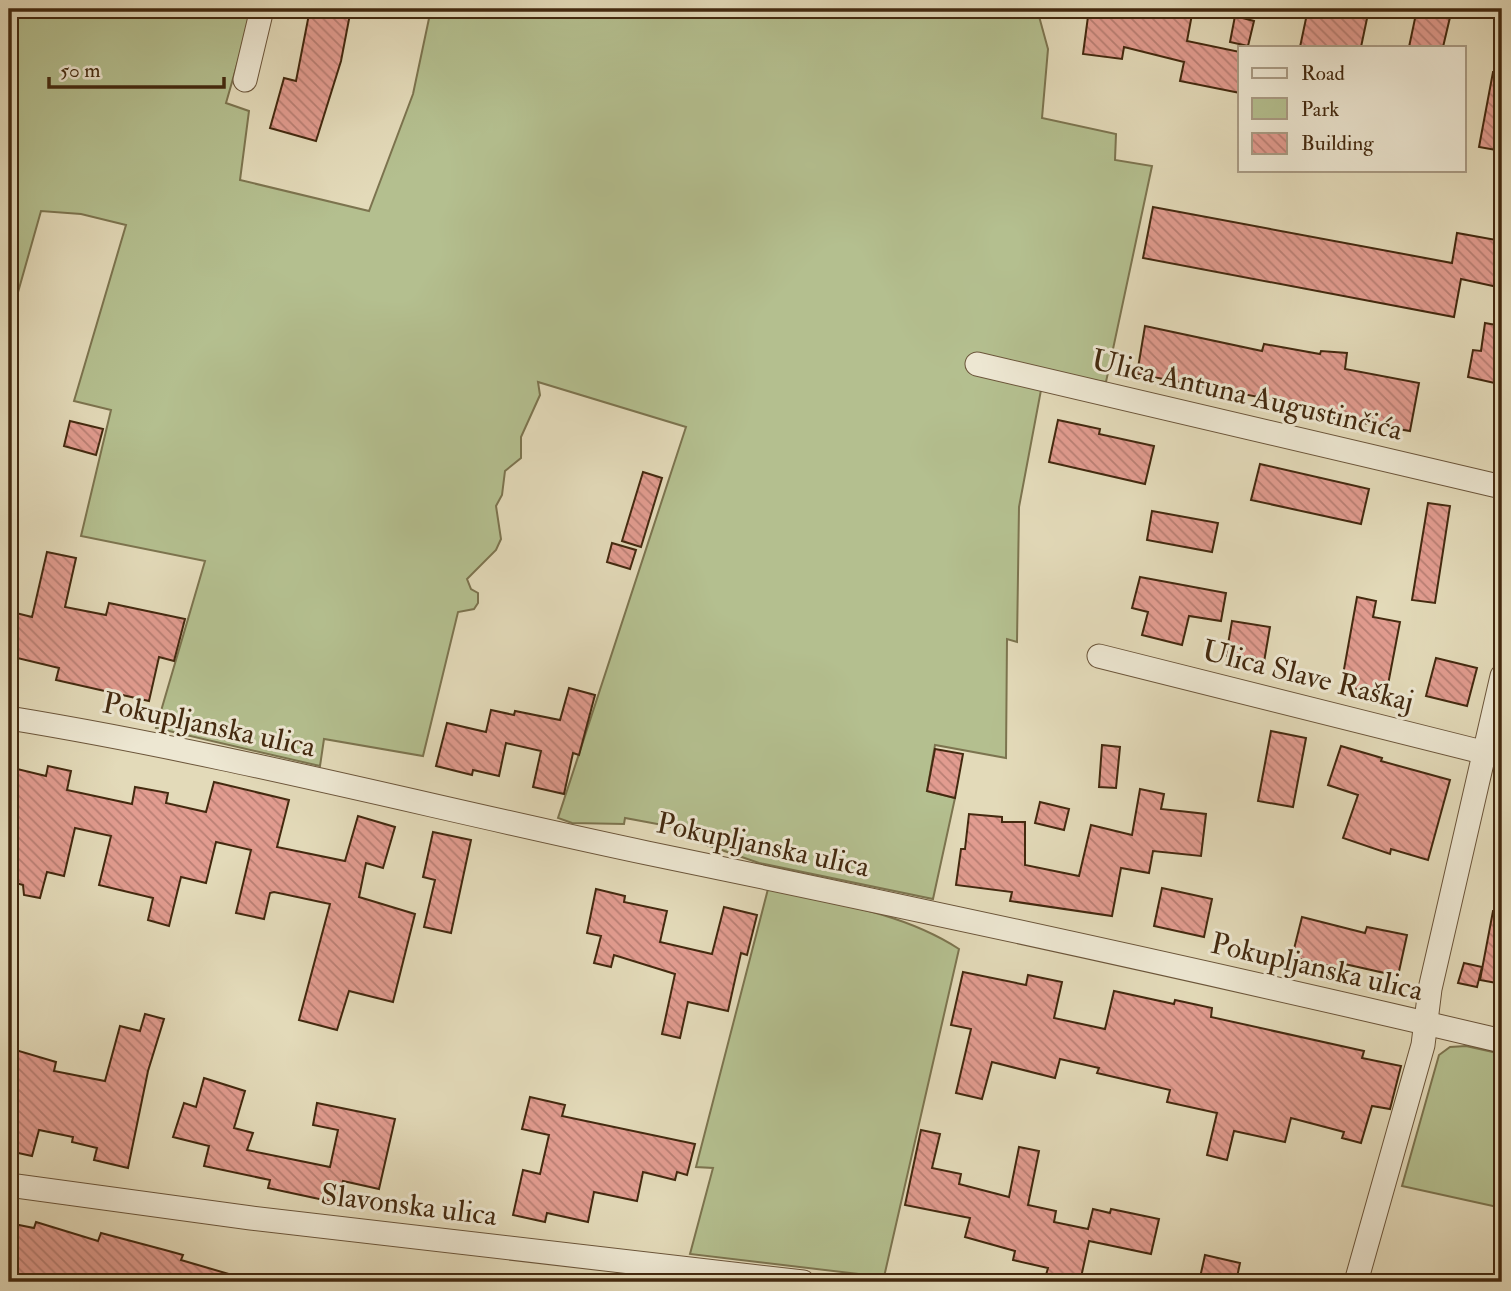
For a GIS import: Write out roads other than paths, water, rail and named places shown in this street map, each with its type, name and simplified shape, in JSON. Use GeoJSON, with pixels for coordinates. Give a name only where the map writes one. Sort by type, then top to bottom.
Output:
{"type":"FeatureCollection","features":[{"type":"Feature","properties":{"kind":"street"},"geometry":{"type":"LineString","coordinates":[[245,80],[262,9]]}},
{"type":"Feature","properties":{"kind":"street","name":"Ulica Antuna Augustinčića"},"geometry":{"type":"LineString","coordinates":[[977,364],[1502,487]]}},
{"type":"Feature","properties":{"kind":"street","name":"Ulica Slave Raškaj"},"geometry":{"type":"LineString","coordinates":[[1099,656],[1493,755]]}},
{"type":"Feature","properties":{"kind":"street"},"geometry":{"type":"LineString","coordinates":[[1356,1282],[1428,1024],[1430,989],[1493,755],[1502,676]]}},
{"type":"Feature","properties":{"kind":"street","name":"Pokupljanska ulica"},"geometry":{"type":"LineString","coordinates":[[9,718],[166,745],[1502,1041]]}},
{"type":"Feature","properties":{"kind":"street","name":"Slavonska ulica"},"geometry":{"type":"LineString","coordinates":[[9,1185],[251,1219],[803,1282]]}}]}
